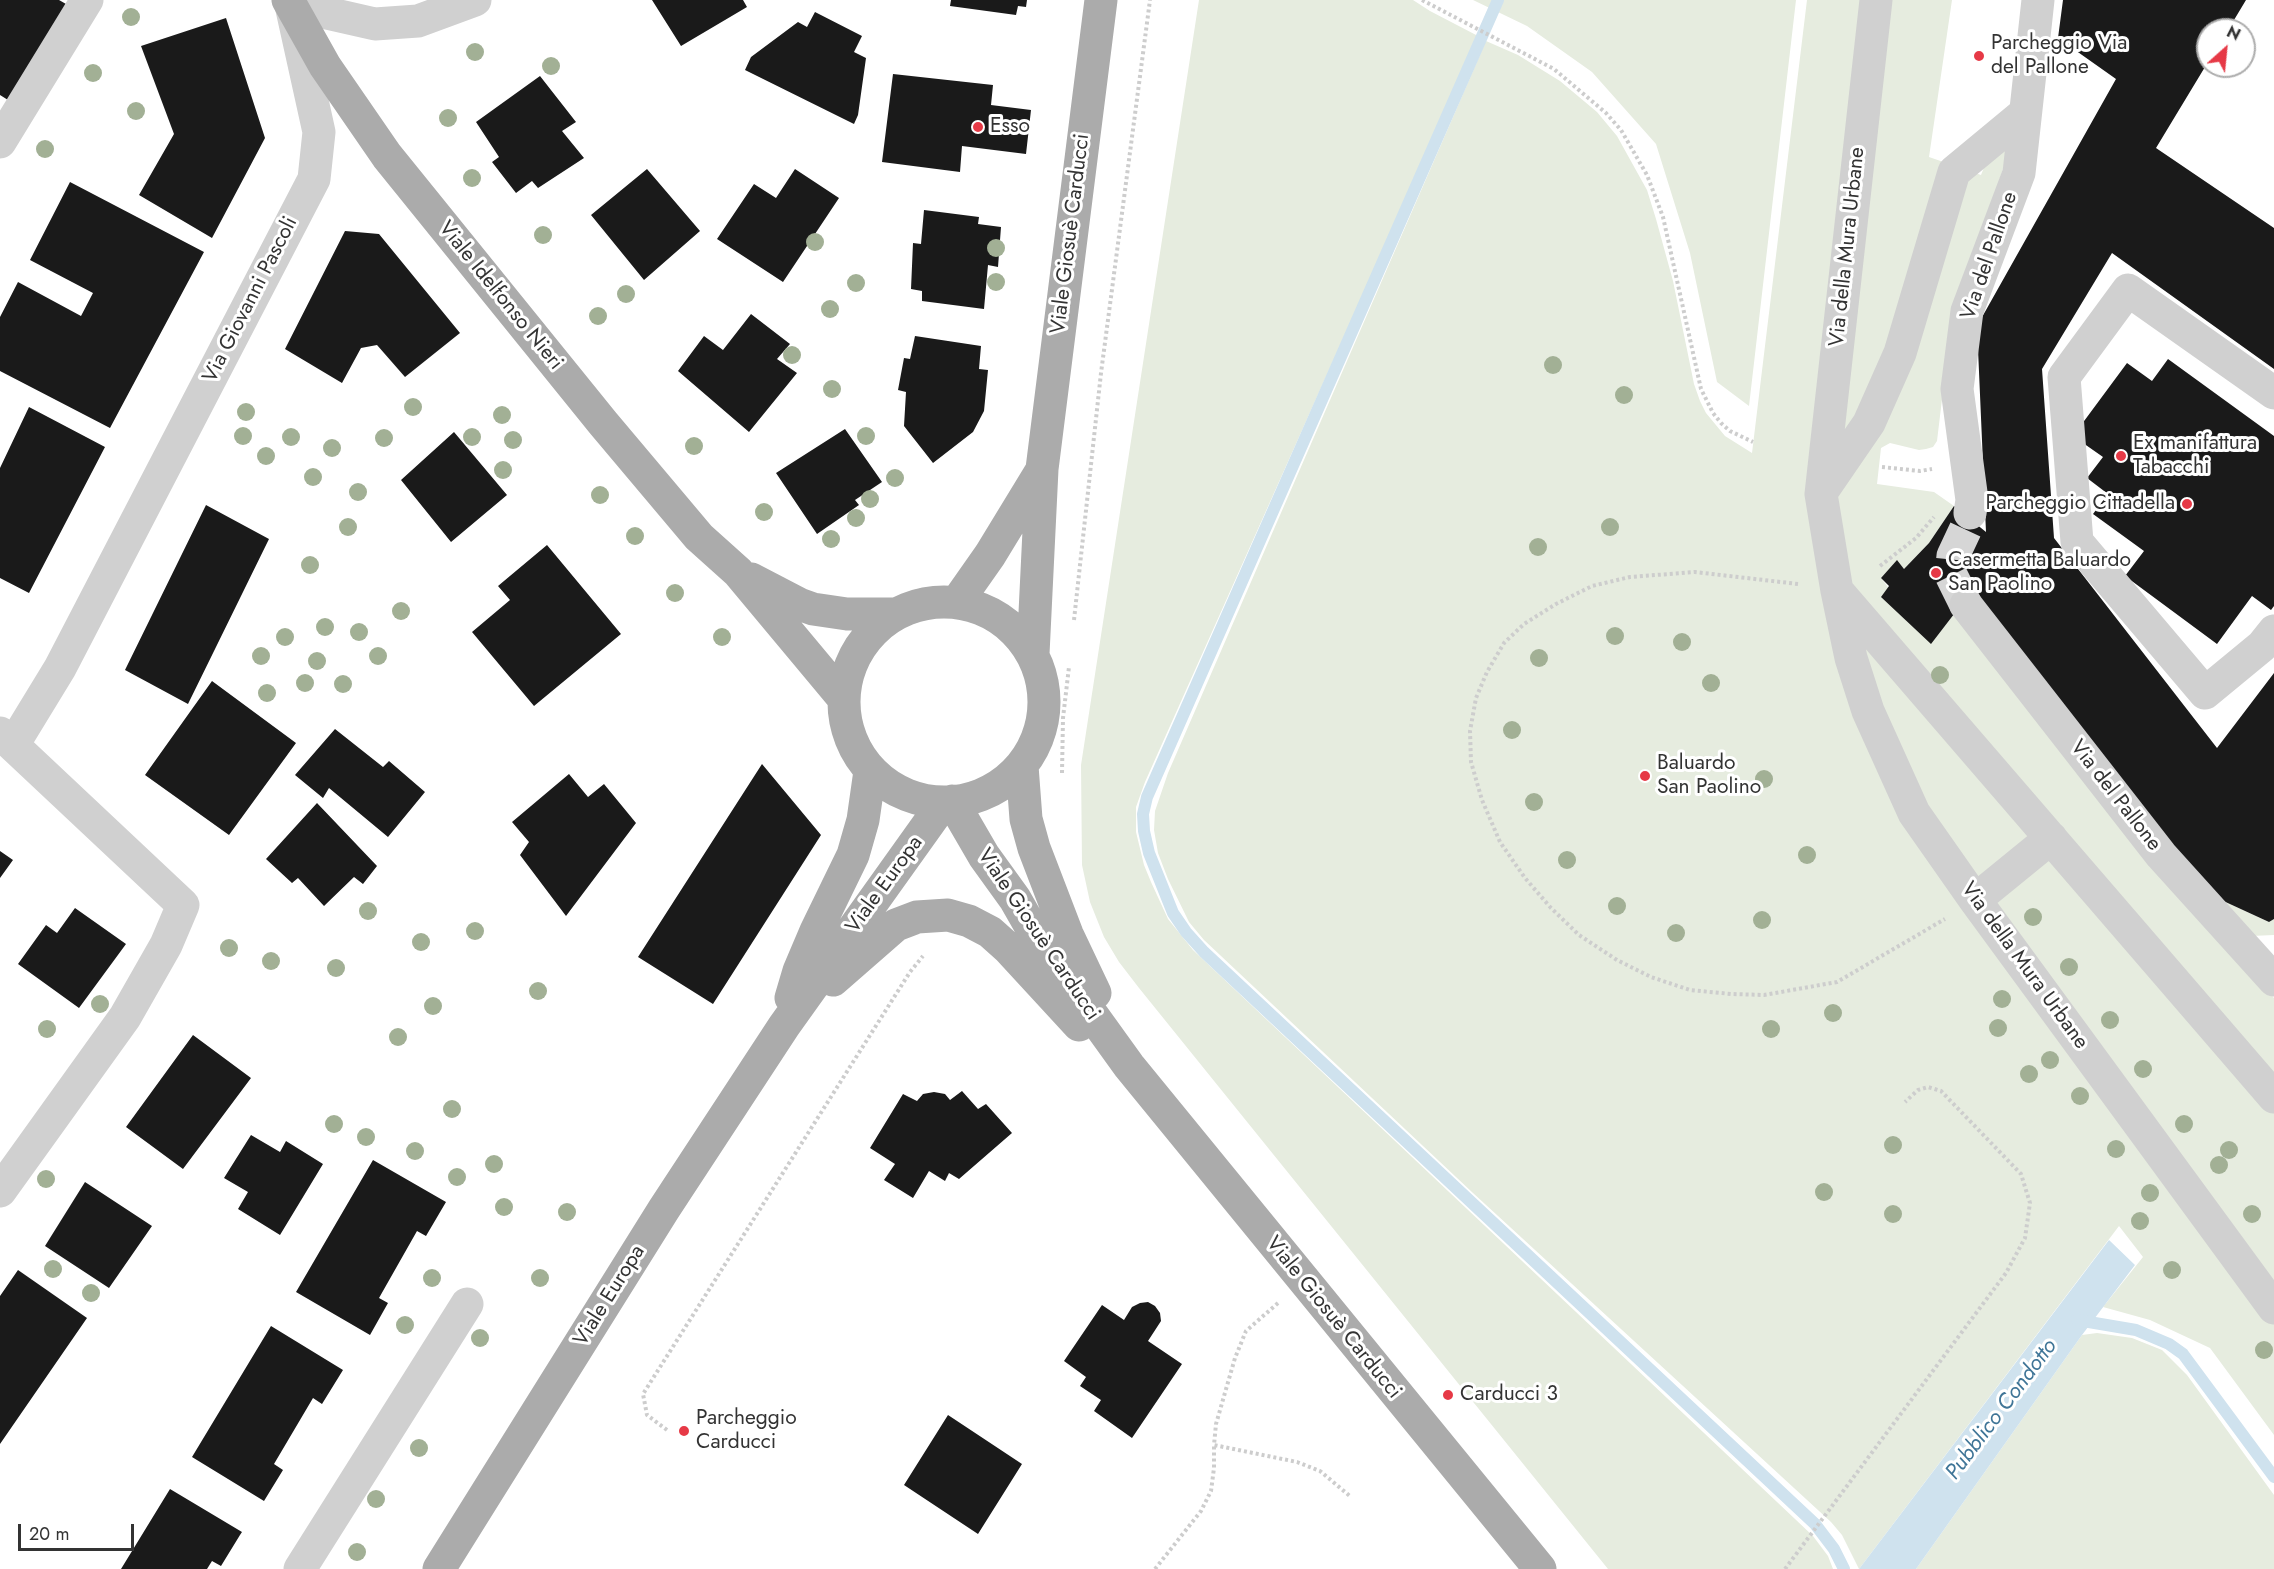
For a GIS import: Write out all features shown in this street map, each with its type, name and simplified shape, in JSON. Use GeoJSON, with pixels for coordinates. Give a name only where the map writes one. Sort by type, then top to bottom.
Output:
{"type":"FeatureCollection","features":[{"type":"Feature","properties":{"kind":"main road","name":"Viale Giosuè Carducci"},"geometry":{"type":"LineString","coordinates":[[1033,654],[1042,469],[1101,0]]}},
{"type":"Feature","properties":{"kind":"main road","name":"Viale Idelfonso Nieri"},"geometry":{"type":"LineString","coordinates":[[289,2],[325,66],[387,156],[699,537],[738,572],[844,699]]}},
{"type":"Feature","properties":{"kind":"main road","name":"Viale Giosuè Carducci"},"geometry":{"type":"LineString","coordinates":[[957,602],[990,555],[1042,469]]}},
{"type":"Feature","properties":{"kind":"main road","name":"Viale Idelfonso Nieri"},"geometry":{"type":"LineString","coordinates":[[738,572],[813,609],[847,614],[895,614]]}},
{"type":"Feature","properties":{"kind":"main road"},"geometry":{"type":"LineString","coordinates":[[933,602],[957,602],[980,608],[1001,619],[1019,635],[1033,654],[1043,682],[1044,712],[1037,741],[1022,766],[1007,780],[990,791],[972,798],[948,802],[915,798],[898,790],[870,771],[854,744],[846,722],[844,699],[847,676],[856,653],[870,634],[895,614],[933,602]]}},
{"type":"Feature","properties":{"kind":"main road","name":"Viale Giosuè Carducci"},"geometry":{"type":"LineString","coordinates":[[1022,766],[1026,819],[1045,881],[1067,934],[1129,1066]]}},
{"type":"Feature","properties":{"kind":"main road","name":"Viale Europa"},"geometry":{"type":"LineString","coordinates":[[783,1026],[798,971],[854,855],[863,820],[870,771]]}},
{"type":"Feature","properties":{"kind":"main road","name":"Viale Giosuè Carducci"},"geometry":{"type":"LineString","coordinates":[[948,802],[1015,899],[1039,940],[1129,1066],[1540,1569]]}},
{"type":"Feature","properties":{"kind":"main road","name":"Viale Europa"},"geometry":{"type":"LineString","coordinates":[[439,1569],[664,1209],[783,1026],[948,802]]}},
{"type":"Feature","properties":{"kind":"main road","name":"Viale Giosuè Carducci"},"geometry":{"type":"LineString","coordinates":[[783,1026],[896,925],[917,917],[948,915],[969,921],[990,932],[1009,949],[1061,1008],[1096,1042],[1129,1066]]}},
{"type":"Feature","properties":{"kind":"street"},"geometry":{"type":"LineString","coordinates":[[0,142],[87,0]]}},
{"type":"Feature","properties":{"kind":"street"},"geometry":{"type":"LineString","coordinates":[[289,2],[375,24],[418,21],[475,0]]}},
{"type":"Feature","properties":{"kind":"street","name":"Via della Mura Urbane"},"geometry":{"type":"LineString","coordinates":[[1876,0],[1821,494],[1851,658],[1868,711],[1914,813],[1975,900],[2274,1308]]}},
{"type":"Feature","properties":{"kind":"street","name":"Via del Pallone"},"geometry":{"type":"LineString","coordinates":[[1970,513],[1972,500],[1957,389],[1967,311],[2019,173],[2038,0]]}},
{"type":"Feature","properties":{"kind":"street","name":"Via Giovanni Pascoli"},"geometry":{"type":"LineString","coordinates":[[6,739],[60,668],[314,179],[319,132],[289,2]]}},
{"type":"Feature","properties":{"kind":"street"},"geometry":{"type":"LineString","coordinates":[[1821,494],[1869,423],[1900,353],[1954,172],[2024,114]]}},
{"type":"Feature","properties":{"kind":"street"},"geometry":{"type":"LineString","coordinates":[[2274,393],[2128,290],[2064,377],[2077,542],[2205,693],[2262,646],[2274,631]]}},
{"type":"Feature","properties":{"kind":"street"},"geometry":{"type":"LineString","coordinates":[[1837,591],[2274,1097]]}},
{"type":"Feature","properties":{"kind":"street","name":"Via del Pallone"},"geometry":{"type":"LineString","coordinates":[[1966,605],[2161,855],[2274,980]]}},
{"type":"Feature","properties":{"kind":"street"},"geometry":{"type":"LineString","coordinates":[[0,1191],[125,1017],[166,945],[183,905],[6,739]]}},
{"type":"Feature","properties":{"kind":"street"},"geometry":{"type":"LineString","coordinates":[[1975,900],[2051,838]]}},
{"type":"Feature","properties":{"kind":"street"},"geometry":{"type":"LineString","coordinates":[[300,1569],[467,1304]]}},
{"type":"Feature","properties":{"kind":"path"},"geometry":{"type":"LineString","coordinates":[[1074,623],[1101,373],[1150,0]]}},
{"type":"Feature","properties":{"kind":"path"},"geometry":{"type":"LineString","coordinates":[[1422,0],[1554,69],[1606,113],[1636,153],[1651,184],[1665,226],[1701,389],[1713,413],[1721,423],[1730,431],[1753,442]]}},
{"type":"Feature","properties":{"kind":"path"},"geometry":{"type":"LineString","coordinates":[[1879,467],[1920,471],[1967,470]]}},
{"type":"Feature","properties":{"kind":"path"},"geometry":{"type":"LineString","coordinates":[[1880,566],[1916,538],[1967,470]]}},
{"type":"Feature","properties":{"kind":"path"},"geometry":{"type":"LineString","coordinates":[[1837,591],[1779,580],[1695,572],[1630,577],[1592,586],[1556,603],[1524,624],[1504,643],[1487,672],[1476,698],[1470,730],[1471,762],[1482,800],[1500,842],[1524,878],[1551,908],[1580,934],[1617,960],[1642,973],[1690,990],[1764,994],[1837,982],[1912,940],[1975,900]]}},
{"type":"Feature","properties":{"kind":"path"},"geometry":{"type":"LineString","coordinates":[[1062,777],[1064,718],[1070,658]]}},
{"type":"Feature","properties":{"kind":"path"},"geometry":{"type":"LineString","coordinates":[[667,1430],[647,1415],[644,1394],[910,972],[923,956]]}},
{"type":"Feature","properties":{"kind":"path"},"geometry":{"type":"LineString","coordinates":[[1785,1569],[2006,1273],[2025,1238],[2030,1203],[2021,1174],[1941,1091],[1928,1087],[1918,1090],[1905,1102]]}},
{"type":"Feature","properties":{"kind":"path"},"geometry":{"type":"LineString","coordinates":[[1154,1569],[1201,1511],[1211,1491],[1216,1424],[1235,1358],[1246,1331],[1303,1281]]}},
{"type":"Feature","properties":{"kind":"path"},"geometry":{"type":"LineString","coordinates":[[1214,1445],[1305,1465],[1320,1471],[1352,1497]]}},
{"type":"Feature","properties":{"kind":"shaded area"},"geometry":{"type":"Polygon","coordinates":[[[1199,0],[1413,0],[1478,36],[1145,782],[1136,807],[1136,832],[1144,865],[1168,919],[1193,950],[1813,1536],[1828,1556],[1833,1569],[1608,1569],[1139,988],[1104,937],[1090,902],[1082,865],[1081,765],[1199,0]]]}},
{"type":"Feature","properties":{"kind":"shaded area"},"geometry":{"type":"Polygon","coordinates":[[[1473,0],[1796,0],[1749,406],[1717,382],[1690,253],[1656,144],[1592,72],[1527,26],[1473,0]]]}},
{"type":"Feature","properties":{"kind":"shaded area"},"geometry":{"type":"Polygon","coordinates":[[[1807,0],[1952,0],[1929,157],[1981,175],[1991,150],[2004,135],[2006,160],[1951,324],[1937,441],[1933,447],[1919,450],[1890,443],[1881,448],[1877,484],[1934,492],[1954,506],[1929,543],[1904,569],[1897,561],[1881,578],[1931,643],[1955,613],[2150,862],[2274,998],[2274,1435],[2210,1348],[2150,1320],[2103,1307],[2143,1257],[2119,1226],[1859,1569],[1842,1535],[1831,1522],[1473,1193],[1204,940],[1189,922],[1168,879],[1158,853],[1154,830],[1155,811],[1168,773],[1486,41],[1518,55],[1560,81],[1597,112],[1617,136],[1647,190],[1673,281],[1694,384],[1700,401],[1706,413],[1725,436],[1752,453],[1807,0]]]}},
{"type":"Feature","properties":{"kind":"shaded area"},"geometry":{"type":"Polygon","coordinates":[[[2219,899],[2269,922],[2274,919],[2274,935],[2251,936],[2219,899]]]}},
{"type":"Feature","properties":{"kind":"shaded area"},"geometry":{"type":"Polygon","coordinates":[[[2097,1333],[2132,1338],[2162,1350],[2187,1375],[2274,1495],[2274,1569],[1916,1569],[2082,1335],[2097,1333]]]}},
{"type":"Feature","properties":{"kind":"water","name":"Pubblico Condotto"},"geometry":{"type":"Polygon","coordinates":[[[2109,1240],[2135,1265],[2082,1335],[1916,1569],[1859,1569],[2109,1240]]]}},
{"type":"Feature","properties":{"kind":"building"},"geometry":{"type":"Polygon","coordinates":[[[0,0],[59,0],[73,8],[16,105],[0,95],[0,0]]]}},
{"type":"Feature","properties":{"kind":"building"},"geometry":{"type":"Polygon","coordinates":[[[652,0],[743,0],[747,7],[681,46],[652,0]]]}},
{"type":"Feature","properties":{"kind":"building"},"geometry":{"type":"Polygon","coordinates":[[[951,0],[1027,0],[1026,7],[1018,6],[1016,15],[950,6],[951,0]]]}},
{"type":"Feature","properties":{"kind":"building"},"geometry":{"type":"Polygon","coordinates":[[[2063,0],[2246,0],[2235,18],[2196,18],[2196,78],[2198,78],[2156,148],[2274,228],[2274,369],[2112,253],[2042,369],[2054,538],[2217,748],[2274,673],[2274,919],[2269,922],[2219,899],[2159,833],[1971,592],[1931,644],[1881,597],[1889,586],[1881,578],[1897,560],[1904,569],[1929,543],[1954,506],[1986,532],[1977,326],[2116,79],[2058,38],[2063,0]]]}},
{"type":"Feature","properties":{"kind":"building"},"geometry":{"type":"Polygon","coordinates":[[[815,12],[862,36],[854,52],[866,58],[858,115],[854,124],[745,70],[751,57],[798,22],[807,27],[815,12]]]}},
{"type":"Feature","properties":{"kind":"building"},"geometry":{"type":"Polygon","coordinates":[[[226,18],[265,138],[212,238],[139,195],[174,134],[141,46],[226,18]]]}},
{"type":"Feature","properties":{"kind":"building"},"geometry":{"type":"Polygon","coordinates":[[[893,74],[993,85],[991,105],[1031,110],[1026,154],[962,146],[960,172],[882,162],[893,74]]]}},
{"type":"Feature","properties":{"kind":"building"},"geometry":{"type":"Polygon","coordinates":[[[540,76],[576,122],[562,131],[584,158],[538,188],[532,181],[516,193],[492,162],[499,157],[476,122],[540,76]]]}},
{"type":"Feature","properties":{"kind":"building"},"geometry":{"type":"Polygon","coordinates":[[[647,169],[700,231],[644,280],[591,215],[647,169]]]}},
{"type":"Feature","properties":{"kind":"building"},"geometry":{"type":"Polygon","coordinates":[[[795,169],[839,198],[783,282],[717,239],[754,184],[776,198],[795,169]]]}},
{"type":"Feature","properties":{"kind":"building"},"geometry":{"type":"Polygon","coordinates":[[[70,182],[204,252],[110,428],[0,371],[0,317],[18,282],[81,316],[93,293],[30,260],[70,182]]]}},
{"type":"Feature","properties":{"kind":"building"},"geometry":{"type":"Polygon","coordinates":[[[924,210],[979,217],[978,224],[1001,227],[998,267],[988,265],[984,309],[922,301],[922,291],[911,289],[913,243],[921,244],[924,210]]]}},
{"type":"Feature","properties":{"kind":"building"},"geometry":{"type":"Polygon","coordinates":[[[345,231],[379,234],[460,333],[405,377],[377,345],[361,348],[342,383],[285,349],[345,231]]]}},
{"type":"Feature","properties":{"kind":"building"},"geometry":{"type":"Polygon","coordinates":[[[751,314],[790,344],[777,359],[797,373],[749,432],[678,371],[704,336],[723,350],[751,314]]]}},
{"type":"Feature","properties":{"kind":"building"},"geometry":{"type":"Polygon","coordinates":[[[915,336],[981,346],[979,369],[988,370],[984,411],[973,432],[933,463],[904,426],[906,392],[898,390],[904,358],[910,359],[915,336]]]}},
{"type":"Feature","properties":{"kind":"building","name":"Parcheggio Cittadella"},"geometry":{"type":"Polygon","coordinates":[[[2168,359],[2274,436],[2274,606],[2271,610],[2252,596],[2217,644],[2125,576],[2144,551],[2093,514],[2108,494],[2087,478],[2103,457],[2073,436],[2127,363],[2152,381],[2168,359]]]}},
{"type":"Feature","properties":{"kind":"building"},"geometry":{"type":"Polygon","coordinates":[[[29,407],[105,447],[29,593],[0,578],[0,468],[29,407]]]}},
{"type":"Feature","properties":{"kind":"building"},"geometry":{"type":"Polygon","coordinates":[[[845,429],[882,482],[855,500],[859,505],[817,534],[776,473],[845,429]]]}},
{"type":"Feature","properties":{"kind":"building"},"geometry":{"type":"Polygon","coordinates":[[[454,432],[507,495],[451,542],[401,480],[454,432]]]}},
{"type":"Feature","properties":{"kind":"building"},"geometry":{"type":"Polygon","coordinates":[[[206,505],[269,539],[188,704],[125,670],[206,505]]]}},
{"type":"Feature","properties":{"kind":"building"},"geometry":{"type":"Polygon","coordinates":[[[547,545],[621,634],[534,706],[472,632],[510,600],[498,586],[547,545]]]}},
{"type":"Feature","properties":{"kind":"building"},"geometry":{"type":"Polygon","coordinates":[[[212,681],[296,743],[229,835],[145,775],[212,681]]]}},
{"type":"Feature","properties":{"kind":"building"},"geometry":{"type":"Polygon","coordinates":[[[335,729],[383,767],[389,761],[425,792],[388,837],[329,788],[323,798],[295,775],[335,729]]]}},
{"type":"Feature","properties":{"kind":"building"},"geometry":{"type":"Polygon","coordinates":[[[762,764],[821,835],[713,1004],[638,957],[762,764]]]}},
{"type":"Feature","properties":{"kind":"building"},"geometry":{"type":"Polygon","coordinates":[[[569,774],[588,797],[604,784],[636,823],[566,916],[520,855],[529,842],[512,822],[569,774]]]}},
{"type":"Feature","properties":{"kind":"building"},"geometry":{"type":"Polygon","coordinates":[[[317,803],[377,866],[363,884],[354,877],[324,906],[298,878],[292,883],[266,859],[317,803]]]}},
{"type":"Feature","properties":{"kind":"building"},"geometry":{"type":"Polygon","coordinates":[[[0,851],[13,860],[0,878],[0,851]]]}},
{"type":"Feature","properties":{"kind":"building"},"geometry":{"type":"Polygon","coordinates":[[[75,908],[126,944],[79,1008],[18,964],[46,925],[57,933],[75,908]]]}},
{"type":"Feature","properties":{"kind":"building"},"geometry":{"type":"Polygon","coordinates":[[[193,1035],[251,1078],[183,1169],[126,1127],[193,1035]]]}},
{"type":"Feature","properties":{"kind":"building"},"geometry":{"type":"Polygon","coordinates":[[[962,1091],[978,1109],[986,1104],[1012,1133],[959,1179],[949,1173],[945,1181],[929,1171],[913,1198],[884,1180],[895,1164],[870,1148],[903,1094],[917,1101],[923,1094],[934,1092],[945,1094],[950,1100],[962,1091]]]}},
{"type":"Feature","properties":{"kind":"building"},"geometry":{"type":"Polygon","coordinates":[[[251,1135],[280,1152],[286,1141],[323,1164],[280,1235],[238,1209],[248,1192],[224,1178],[251,1135]]]}},
{"type":"Feature","properties":{"kind":"building"},"geometry":{"type":"Polygon","coordinates":[[[373,1160],[446,1202],[426,1236],[417,1231],[379,1298],[388,1303],[370,1335],[296,1292],[373,1160]]]}},
{"type":"Feature","properties":{"kind":"building"},"geometry":{"type":"Polygon","coordinates":[[[85,1182],[152,1226],[109,1288],[45,1246],[85,1182]]]}},
{"type":"Feature","properties":{"kind":"building"},"geometry":{"type":"Polygon","coordinates":[[[18,1270],[87,1318],[0,1444],[0,1296],[18,1270]]]}},
{"type":"Feature","properties":{"kind":"building"},"geometry":{"type":"Polygon","coordinates":[[[1148,1302],[1160,1313],[1161,1321],[1148,1341],[1182,1364],[1132,1438],[1094,1411],[1101,1400],[1080,1386],[1086,1377],[1064,1361],[1102,1305],[1124,1320],[1132,1307],[1148,1302]]]}},
{"type":"Feature","properties":{"kind":"building"},"geometry":{"type":"Polygon","coordinates":[[[271,1326],[343,1370],[322,1404],[313,1398],[274,1464],[283,1470],[264,1501],[192,1457],[271,1326]]]}},
{"type":"Feature","properties":{"kind":"building"},"geometry":{"type":"Polygon","coordinates":[[[948,1415],[1022,1464],[978,1534],[904,1485],[948,1415]]]}},
{"type":"Feature","properties":{"kind":"building"},"geometry":{"type":"Polygon","coordinates":[[[170,1489],[242,1532],[221,1566],[212,1561],[207,1569],[121,1569],[170,1489]]]}},
{"type":"Feature","properties":{"kind":"waterway"},"geometry":{"type":"LineString","coordinates":[[1498,0],[1147,797],[1143,814],[1144,831],[1149,853],[1173,913],[1204,952],[1815,1524],[1834,1549],[1844,1569]]}},
{"type":"Feature","properties":{"kind":"waterway"},"geometry":{"type":"LineString","coordinates":[[2077,1320],[2136,1330],[2169,1344],[2183,1354],[2274,1477]]}},
{"type":"Feature","properties":{"kind":"tunnel"},"geometry":{"type":"LineString","coordinates":[[1966,605],[1951,575],[1953,556],[1967,526],[1970,513]]}},
{"type":"Feature","properties":{"kind":"place","name":"Parcheggio Via del Pallone"},"geometry":{"type":"Point","coordinates":[1979,56]}},
{"type":"Feature","properties":{"kind":"place","name":"Esso"},"geometry":{"type":"Point","coordinates":[978,127]}},
{"type":"Feature","properties":{"kind":"place","name":"Ex manifattura Tabacchi"},"geometry":{"type":"Point","coordinates":[2121,456]}},
{"type":"Feature","properties":{"kind":"place","name":"Parcheggio Cittadella"},"geometry":{"type":"Point","coordinates":[2187,504]}},
{"type":"Feature","properties":{"kind":"place","name":"Casermetta Baluardo San Paolino"},"geometry":{"type":"Point","coordinates":[1936,573]}},
{"type":"Feature","properties":{"kind":"place","name":"Baluardo San Paolino"},"geometry":{"type":"Point","coordinates":[1645,776]}},
{"type":"Feature","properties":{"kind":"place","name":"Carducci 3"},"geometry":{"type":"Point","coordinates":[1448,1395]}},
{"type":"Feature","properties":{"kind":"place","name":"Parcheggio Carducci"},"geometry":{"type":"Point","coordinates":[684,1431]}}]}
